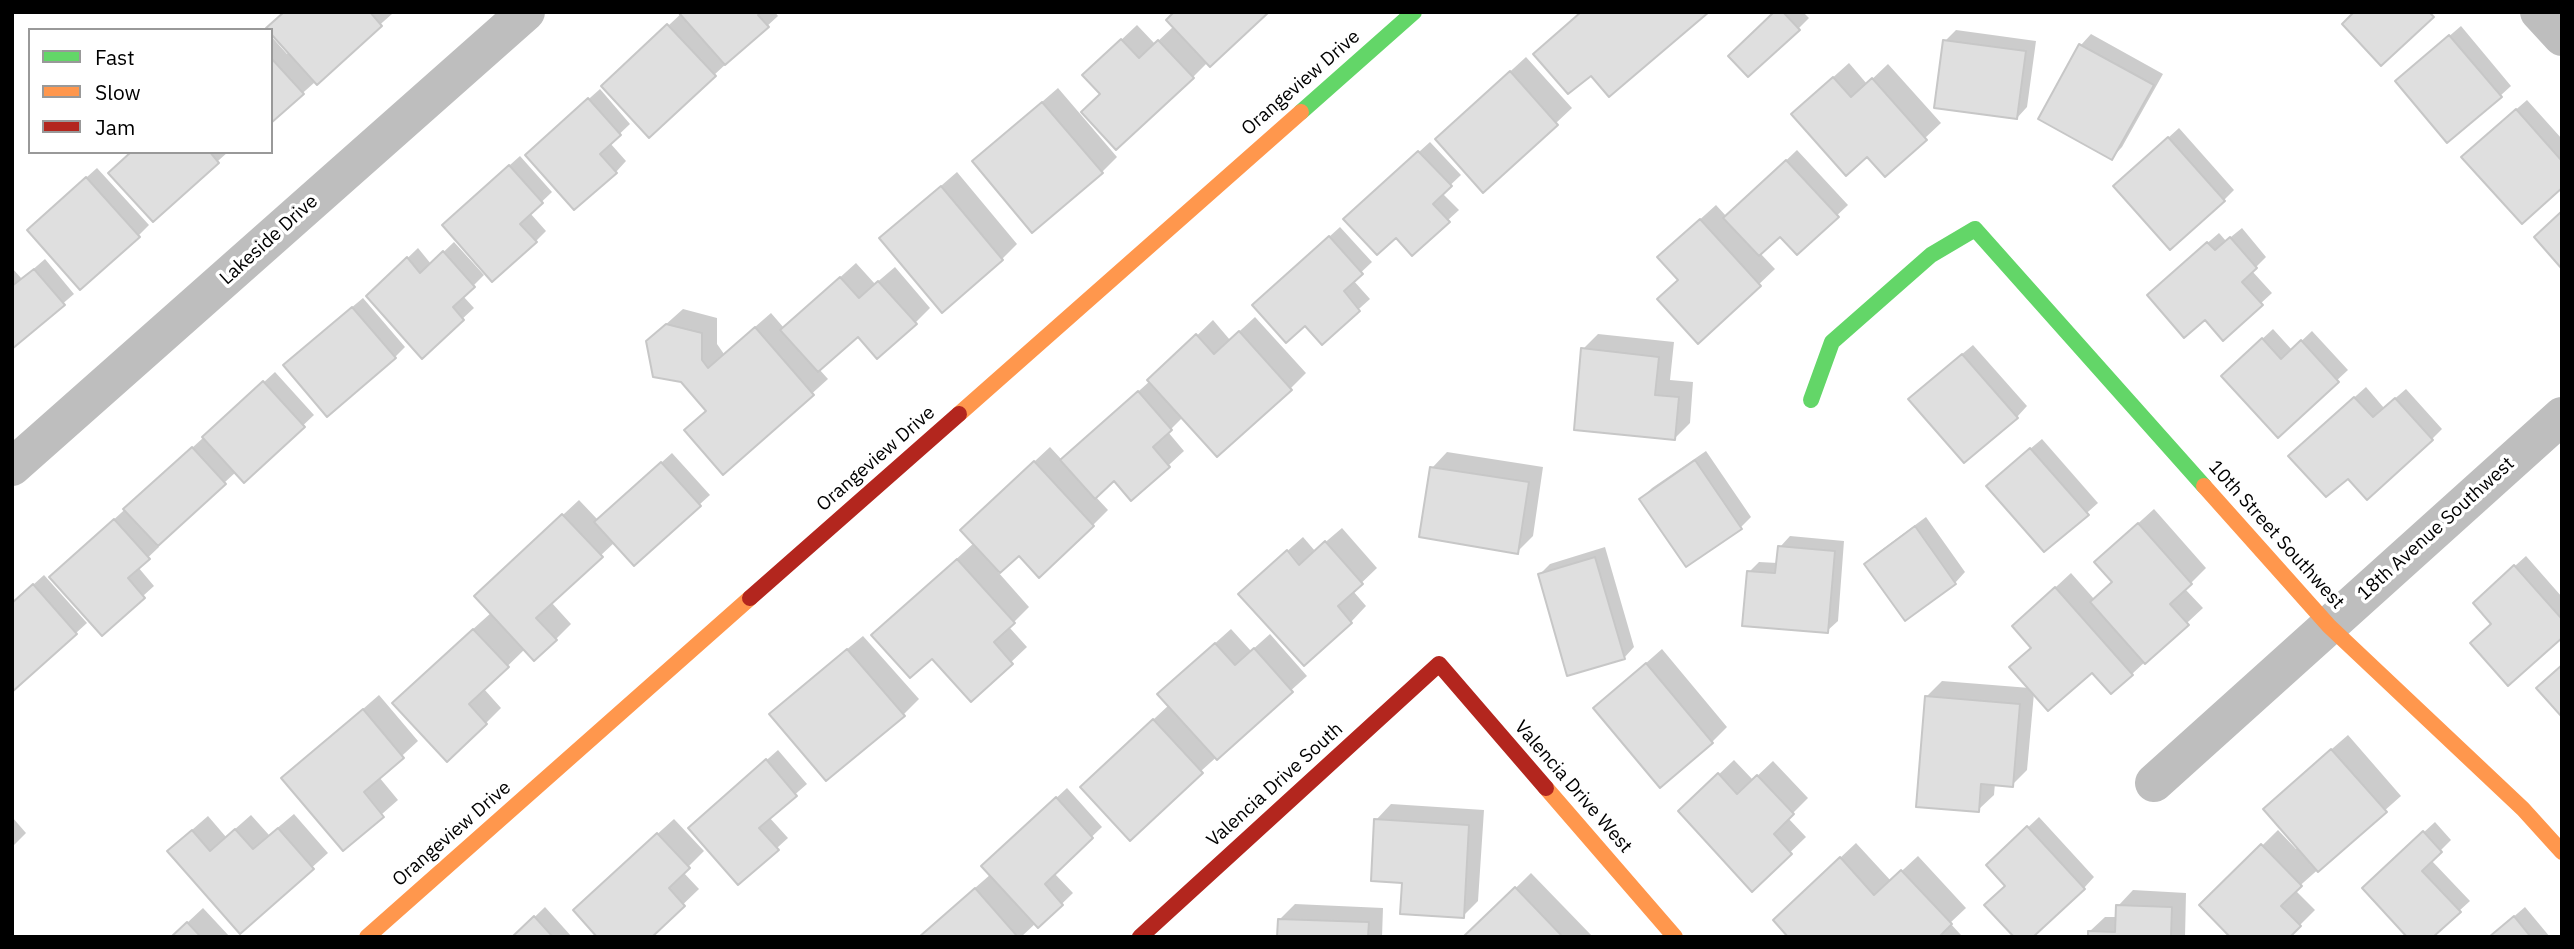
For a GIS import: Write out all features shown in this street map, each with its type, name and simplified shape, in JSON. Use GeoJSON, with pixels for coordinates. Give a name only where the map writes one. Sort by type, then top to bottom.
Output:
{"type":"FeatureCollection","features":[{"type":"Feature","properties":{"kind":"street","name":"Lakeside Drive"},"geometry":{"type":"LineString","coordinates":[[12,467],[526,12]]}},
{"type":"Feature","properties":{"kind":"street","name":"Orangeview Drive"},"geometry":{"type":"LineString","coordinates":[[367,937],[1414,12]]}},
{"type":"Feature","properties":{"kind":"street"},"geometry":{"type":"LineString","coordinates":[[2539,12],[2562,37]]}},
{"type":"Feature","properties":{"kind":"street","name":"10th Street Southwest"},"geometry":{"type":"LineString","coordinates":[[1811,400],[1832,342],[1931,256],[1975,229],[2329,626],[2523,809],[2562,852]]}},
{"type":"Feature","properties":{"kind":"street","name":"18th Avenue Southwest"},"geometry":{"type":"LineString","coordinates":[[2154,783],[2562,416]]}},
{"type":"Feature","properties":{"kind":"street","name":"Valencia Drive South"},"geometry":{"type":"LineString","coordinates":[[1140,937],[1438,664]]}},
{"type":"Feature","properties":{"kind":"street","name":"Valencia Drive West"},"geometry":{"type":"LineString","coordinates":[[1438,664],[1675,937]]}},
{"type":"Feature","properties":{"kind":"building"},"geometry":{"type":"Polygon","coordinates":[[[284,12],[370,12],[382,26],[317,85],[273,36],[273,28],[266,28],[284,12]]]}},
{"type":"Feature","properties":{"kind":"building"},"geometry":{"type":"Polygon","coordinates":[[[680,12],[762,12],[758,15],[769,27],[725,65],[680,12]]]}},
{"type":"Feature","properties":{"kind":"building"},"geometry":{"type":"Polygon","coordinates":[[[1174,12],[1269,12],[1210,67],[1166,20],[1174,12]]]}},
{"type":"Feature","properties":{"kind":"building"},"geometry":{"type":"Polygon","coordinates":[[[1581,12],[1709,12],[1609,97],[1591,76],[1568,94],[1533,54],[1581,12]]]}},
{"type":"Feature","properties":{"kind":"building"},"geometry":{"type":"Polygon","coordinates":[[[1774,12],[1783,12],[1800,30],[1748,77],[1728,56],[1774,12]]]}},
{"type":"Feature","properties":{"kind":"building"},"geometry":{"type":"Polygon","coordinates":[[[2354,12],[2429,12],[2434,17],[2381,66],[2342,24],[2354,12]]]}},
{"type":"Feature","properties":{"kind":"building"},"geometry":{"type":"Polygon","coordinates":[[[667,24],[716,76],[649,138],[601,86],[667,24]]]}},
{"type":"Feature","properties":{"kind":"building"},"geometry":{"type":"Polygon","coordinates":[[[2449,35],[2502,97],[2447,143],[2395,81],[2449,35]]]}},
{"type":"Feature","properties":{"kind":"building"},"geometry":{"type":"Polygon","coordinates":[[[1121,39],[1139,58],[1158,40],[1194,78],[1116,150],[1081,112],[1100,94],[1082,75],[1121,39]]]}},
{"type":"Feature","properties":{"kind":"building"},"geometry":{"type":"Polygon","coordinates":[[[1943,40],[2026,51],[2017,119],[1934,108],[1943,40]]]}},
{"type":"Feature","properties":{"kind":"building"},"geometry":{"type":"Polygon","coordinates":[[[2079,44],[2154,85],[2112,160],[2038,119],[2079,44]]]}},
{"type":"Feature","properties":{"kind":"building"},"geometry":{"type":"Polygon","coordinates":[[[273,60],[304,94],[273,121],[273,60]]]}},
{"type":"Feature","properties":{"kind":"building"},"geometry":{"type":"Polygon","coordinates":[[[1510,71],[1558,125],[1483,193],[1435,139],[1510,71]]]}},
{"type":"Feature","properties":{"kind":"building"},"geometry":{"type":"Polygon","coordinates":[[[1833,77],[1851,97],[1872,78],[1927,140],[1885,177],[1867,157],[1846,176],[1791,114],[1833,77]]]}},
{"type":"Feature","properties":{"kind":"building"},"geometry":{"type":"Polygon","coordinates":[[[588,98],[621,135],[600,154],[617,173],[574,210],[525,155],[588,98]]]}},
{"type":"Feature","properties":{"kind":"building"},"geometry":{"type":"Polygon","coordinates":[[[1042,102],[1103,173],[1032,233],[972,161],[1042,102]]]}},
{"type":"Feature","properties":{"kind":"building"},"geometry":{"type":"Polygon","coordinates":[[[2516,109],[2562,161],[2562,188],[2522,224],[2461,157],[2516,109]]]}},
{"type":"Feature","properties":{"kind":"building"},"geometry":{"type":"Polygon","coordinates":[[[2168,137],[2225,201],[2170,250],[2113,186],[2168,137]]]}},
{"type":"Feature","properties":{"kind":"building"},"geometry":{"type":"Polygon","coordinates":[[[1418,151],[1452,186],[1433,204],[1450,222],[1412,256],[1396,238],[1377,255],[1343,219],[1418,151]]]}},
{"type":"Feature","properties":{"kind":"building"},"geometry":{"type":"Polygon","coordinates":[[[129,154],[212,154],[219,163],[153,222],[108,173],[129,154]]]}},
{"type":"Feature","properties":{"kind":"building"},"geometry":{"type":"Polygon","coordinates":[[[1786,160],[1839,217],[1797,255],[1780,237],[1759,256],[1723,218],[1786,160]]]}},
{"type":"Feature","properties":{"kind":"building"},"geometry":{"type":"Polygon","coordinates":[[[509,165],[543,203],[520,224],[537,242],[492,282],[442,225],[509,165]]]}},
{"type":"Feature","properties":{"kind":"building"},"geometry":{"type":"Polygon","coordinates":[[[86,177],[140,237],[80,290],[27,230],[86,177]]]}},
{"type":"Feature","properties":{"kind":"building"},"geometry":{"type":"Polygon","coordinates":[[[941,186],[1003,260],[942,313],[879,238],[941,186]]]}},
{"type":"Feature","properties":{"kind":"building"},"geometry":{"type":"Polygon","coordinates":[[[2562,211],[2562,269],[2534,237],[2562,211]]]}},
{"type":"Feature","properties":{"kind":"building"},"geometry":{"type":"Polygon","coordinates":[[[1700,219],[1761,286],[1698,344],[1657,299],[1678,280],[1657,257],[1700,219]]]}},
{"type":"Feature","properties":{"kind":"building"},"geometry":{"type":"Polygon","coordinates":[[[1329,236],[1363,274],[1344,291],[1360,311],[1322,345],[1305,326],[1286,343],[1252,305],[1329,236]]]}},
{"type":"Feature","properties":{"kind":"building"},"geometry":{"type":"Polygon","coordinates":[[[2230,237],[2257,268],[2242,282],[2263,305],[2223,341],[2205,320],[2184,338],[2147,295],[2207,242],[2215,250],[2230,237]]]}},
{"type":"Feature","properties":{"kind":"building"},"geometry":{"type":"Polygon","coordinates":[[[443,251],[475,287],[453,307],[464,320],[422,359],[366,296],[407,257],[420,273],[443,251]]]}},
{"type":"Feature","properties":{"kind":"building"},"geometry":{"type":"Polygon","coordinates":[[[34,269],[65,305],[12,349],[12,286],[34,269]]]}},
{"type":"Feature","properties":{"kind":"building"},"geometry":{"type":"Polygon","coordinates":[[[840,277],[859,298],[878,281],[917,324],[877,359],[858,337],[818,372],[780,330],[840,277]]]}},
{"type":"Feature","properties":{"kind":"building"},"geometry":{"type":"Polygon","coordinates":[[[352,307],[396,358],[327,417],[283,365],[352,307]]]}},
{"type":"Feature","properties":{"kind":"building"},"geometry":{"type":"Polygon","coordinates":[[[666,324],[702,333],[702,360],[708,368],[755,327],[814,395],[723,475],[684,430],[706,411],[681,382],[653,377],[646,341],[666,324]]]}},
{"type":"Feature","properties":{"kind":"building"},"geometry":{"type":"Polygon","coordinates":[[[1239,331],[1292,390],[1217,457],[1147,380],[1196,334],[1214,354],[1239,331]]]}},
{"type":"Feature","properties":{"kind":"building"},"geometry":{"type":"Polygon","coordinates":[[[2262,338],[2281,359],[2301,340],[2339,382],[2278,438],[2221,376],[2262,338]]]}},
{"type":"Feature","properties":{"kind":"building"},"geometry":{"type":"Polygon","coordinates":[[[1581,348],[1659,357],[1655,395],[1679,397],[1675,440],[1574,430],[1581,348]]]}},
{"type":"Feature","properties":{"kind":"building"},"geometry":{"type":"Polygon","coordinates":[[[1962,354],[2018,418],[1964,463],[1908,399],[1962,354]]]}},
{"type":"Feature","properties":{"kind":"building"},"geometry":{"type":"Polygon","coordinates":[[[263,381],[305,427],[244,483],[202,437],[263,381]]]}},
{"type":"Feature","properties":{"kind":"building"},"geometry":{"type":"Polygon","coordinates":[[[1138,391],[1172,430],[1153,447],[1170,467],[1131,501],[1114,481],[1095,499],[1060,460],[1138,391]]]}},
{"type":"Feature","properties":{"kind":"building"},"geometry":{"type":"Polygon","coordinates":[[[2354,397],[2373,417],[2395,398],[2433,440],[2367,500],[2348,479],[2326,497],[2288,456],[2354,397]]]}},
{"type":"Feature","properties":{"kind":"building"},"geometry":{"type":"Polygon","coordinates":[[[192,447],[226,484],[158,546],[123,509],[192,447]]]}},
{"type":"Feature","properties":{"kind":"building"},"geometry":{"type":"Polygon","coordinates":[[[2030,448],[2089,515],[2044,552],[1986,486],[2030,448]]]}},
{"type":"Feature","properties":{"kind":"building"},"geometry":{"type":"Polygon","coordinates":[[[1695,460],[1742,529],[1686,567],[1639,499],[1695,460]]]}},
{"type":"Feature","properties":{"kind":"building"},"geometry":{"type":"Polygon","coordinates":[[[1034,461],[1094,526],[1039,578],[1019,556],[1000,573],[960,530],[1034,461]]]}},
{"type":"Feature","properties":{"kind":"building"},"geometry":{"type":"Polygon","coordinates":[[[661,462],[701,506],[634,566],[594,522],[661,462]]]}},
{"type":"Feature","properties":{"kind":"building"},"geometry":{"type":"Polygon","coordinates":[[[1430,467],[1529,482],[1518,554],[1419,537],[1430,467]]]}},
{"type":"Feature","properties":{"kind":"building"},"geometry":{"type":"Polygon","coordinates":[[[562,514],[603,557],[536,618],[557,640],[534,661],[474,596],[562,514]]]}},
{"type":"Feature","properties":{"kind":"building"},"geometry":{"type":"Polygon","coordinates":[[[114,519],[150,559],[128,578],[145,598],[102,636],[49,577],[114,519]]]}},
{"type":"Feature","properties":{"kind":"building"},"geometry":{"type":"Polygon","coordinates":[[[2138,523],[2192,584],[2170,604],[2189,625],[2145,664],[2090,602],[2112,582],[2094,562],[2138,523]]]}},
{"type":"Feature","properties":{"kind":"building"},"geometry":{"type":"Polygon","coordinates":[[[1915,526],[1956,584],[1905,621],[1864,564],[1915,526]]]}},
{"type":"Feature","properties":{"kind":"building"},"geometry":{"type":"Polygon","coordinates":[[[1325,541],[1363,584],[1338,606],[1352,623],[1304,666],[1238,594],[1287,550],[1299,565],[1325,541]]]}},
{"type":"Feature","properties":{"kind":"building"},"geometry":{"type":"Polygon","coordinates":[[[1778,546],[1835,551],[1828,633],[1742,626],[1747,571],[1775,573],[1778,546]]]}},
{"type":"Feature","properties":{"kind":"building"},"geometry":{"type":"Polygon","coordinates":[[[1595,557],[1625,659],[1567,676],[1538,574],[1595,557]]]}},
{"type":"Feature","properties":{"kind":"building"},"geometry":{"type":"Polygon","coordinates":[[[957,559],[1015,623],[994,642],[1013,664],[971,702],[932,659],[910,678],[871,635],[957,559]]]}},
{"type":"Feature","properties":{"kind":"building"},"geometry":{"type":"Polygon","coordinates":[[[2514,565],[2562,619],[2562,638],[2508,686],[2470,643],[2491,624],[2473,603],[2514,565]]]}},
{"type":"Feature","properties":{"kind":"building"},"geometry":{"type":"Polygon","coordinates":[[[33,584],[77,634],[12,692],[12,603],[33,584]]]}},
{"type":"Feature","properties":{"kind":"building"},"geometry":{"type":"Polygon","coordinates":[[[2055,587],[2133,675],[2111,694],[2092,673],[2048,711],[2009,667],[2031,648],[2012,626],[2055,587]]]}},
{"type":"Feature","properties":{"kind":"building"},"geometry":{"type":"Polygon","coordinates":[[[473,629],[509,667],[469,704],[487,724],[447,762],[392,703],[473,629]]]}},
{"type":"Feature","properties":{"kind":"building"},"geometry":{"type":"Polygon","coordinates":[[[1215,643],[1235,665],[1254,648],[1293,692],[1217,760],[1157,694],[1215,643]]]}},
{"type":"Feature","properties":{"kind":"building"},"geometry":{"type":"Polygon","coordinates":[[[847,649],[905,716],[826,781],[769,714],[847,649]]]}},
{"type":"Feature","properties":{"kind":"building"},"geometry":{"type":"Polygon","coordinates":[[[1646,663],[1713,743],[1660,788],[1593,708],[1646,663]]]}},
{"type":"Feature","properties":{"kind":"building"},"geometry":{"type":"Polygon","coordinates":[[[2562,665],[2562,717],[2536,688],[2562,665]]]}},
{"type":"Feature","properties":{"kind":"building"},"geometry":{"type":"Polygon","coordinates":[[[1925,696],[2020,704],[2013,787],[1981,784],[1979,812],[1916,807],[1925,696]]]}},
{"type":"Feature","properties":{"kind":"building"},"geometry":{"type":"Polygon","coordinates":[[[363,709],[404,758],[364,792],[384,817],[343,851],[281,778],[363,709]]]}},
{"type":"Feature","properties":{"kind":"building"},"geometry":{"type":"Polygon","coordinates":[[[1153,719],[1203,773],[1130,841],[1080,787],[1153,719]]]}},
{"type":"Feature","properties":{"kind":"building"},"geometry":{"type":"Polygon","coordinates":[[[2331,749],[2387,812],[2318,872],[2263,809],[2331,749]]]}},
{"type":"Feature","properties":{"kind":"building"},"geometry":{"type":"Polygon","coordinates":[[[766,759],[797,796],[759,828],[779,850],[738,885],[688,828],[766,759]]]}},
{"type":"Feature","properties":{"kind":"building"},"geometry":{"type":"Polygon","coordinates":[[[1718,773],[1737,794],[1757,775],[1794,814],[1774,834],[1792,854],[1752,892],[1678,811],[1718,773]]]}},
{"type":"Feature","properties":{"kind":"building"},"geometry":{"type":"Polygon","coordinates":[[[1056,797],[1093,838],[1045,884],[1063,905],[1038,928],[981,866],[1056,797]]]}},
{"type":"Feature","properties":{"kind":"building"},"geometry":{"type":"Polygon","coordinates":[[[1374,819],[1469,825],[1464,918],[1400,914],[1402,883],[1371,881],[1374,819]]]}},
{"type":"Feature","properties":{"kind":"building"},"geometry":{"type":"Polygon","coordinates":[[[2027,826],[2085,889],[2033,937],[2014,937],[1984,905],[2005,886],[1986,865],[2027,826]]]}},
{"type":"Feature","properties":{"kind":"building"},"geometry":{"type":"Polygon","coordinates":[[[278,828],[314,869],[240,934],[167,851],[192,830],[210,851],[235,829],[253,849],[278,828]]]}},
{"type":"Feature","properties":{"kind":"building"},"geometry":{"type":"Polygon","coordinates":[[[2423,831],[2442,852],[2422,871],[2461,912],[2433,937],[2407,937],[2362,888],[2423,831]]]}},
{"type":"Feature","properties":{"kind":"building"},"geometry":{"type":"Polygon","coordinates":[[[657,833],[690,868],[669,888],[685,906],[652,937],[597,937],[573,910],[657,833]]]}},
{"type":"Feature","properties":{"kind":"building"},"geometry":{"type":"Polygon","coordinates":[[[2261,844],[2302,886],[2281,906],[2301,926],[2290,937],[2230,937],[2199,905],[2261,844]]]}},
{"type":"Feature","properties":{"kind":"building"},"geometry":{"type":"Polygon","coordinates":[[[1840,857],[1874,895],[1901,870],[1952,924],[1939,937],[1788,937],[1773,920],[1840,857]]]}},
{"type":"Feature","properties":{"kind":"building"},"geometry":{"type":"Polygon","coordinates":[[[1515,887],[1563,937],[1463,937],[1515,887]]]}},
{"type":"Feature","properties":{"kind":"building"},"geometry":{"type":"Polygon","coordinates":[[[975,888],[1018,937],[919,937],[975,888]]]}},
{"type":"Feature","properties":{"kind":"building"},"geometry":{"type":"Polygon","coordinates":[[[2116,905],[2172,907],[2171,937],[2088,937],[2088,931],[2115,932],[2116,905]]]}},
{"type":"Feature","properties":{"kind":"building"},"geometry":{"type":"Polygon","coordinates":[[[534,916],[553,937],[512,937],[534,916]]]}},
{"type":"Feature","properties":{"kind":"building"},"geometry":{"type":"Polygon","coordinates":[[[2514,916],[2531,937],[2489,937],[2514,916]]]}},
{"type":"Feature","properties":{"kind":"building"},"geometry":{"type":"Polygon","coordinates":[[[1278,919],[1369,922],[1368,937],[1277,937],[1278,919]]]}},
{"type":"Feature","properties":{"kind":"building"},"geometry":{"type":"Polygon","coordinates":[[[187,922],[201,937],[171,937],[187,922]]]}},
{"type":"Feature","properties":{"kind":"traffic: fast"},"geometry":{"type":"LineString","coordinates":[[1301,112],[1414,12]]}},
{"type":"Feature","properties":{"kind":"traffic: fast"},"geometry":{"type":"LineString","coordinates":[[1811,400],[1832,342],[1931,255],[1975,229],[2204,486]]}},
{"type":"Feature","properties":{"kind":"traffic: slow"},"geometry":{"type":"LineString","coordinates":[[959,414],[1301,112]]}},
{"type":"Feature","properties":{"kind":"traffic: slow"},"geometry":{"type":"LineString","coordinates":[[2204,486],[2329,626],[2523,809],[2562,852]]}},
{"type":"Feature","properties":{"kind":"traffic: slow"},"geometry":{"type":"LineString","coordinates":[[367,937],[750,598]]}},
{"type":"Feature","properties":{"kind":"traffic: slow"},"geometry":{"type":"LineString","coordinates":[[1546,788],[1675,937]]}},
{"type":"Feature","properties":{"kind":"traffic: jam"},"geometry":{"type":"LineString","coordinates":[[750,598],[959,414]]}},
{"type":"Feature","properties":{"kind":"traffic: jam"},"geometry":{"type":"LineString","coordinates":[[1140,937],[1439,664],[1546,788]]}}]}
